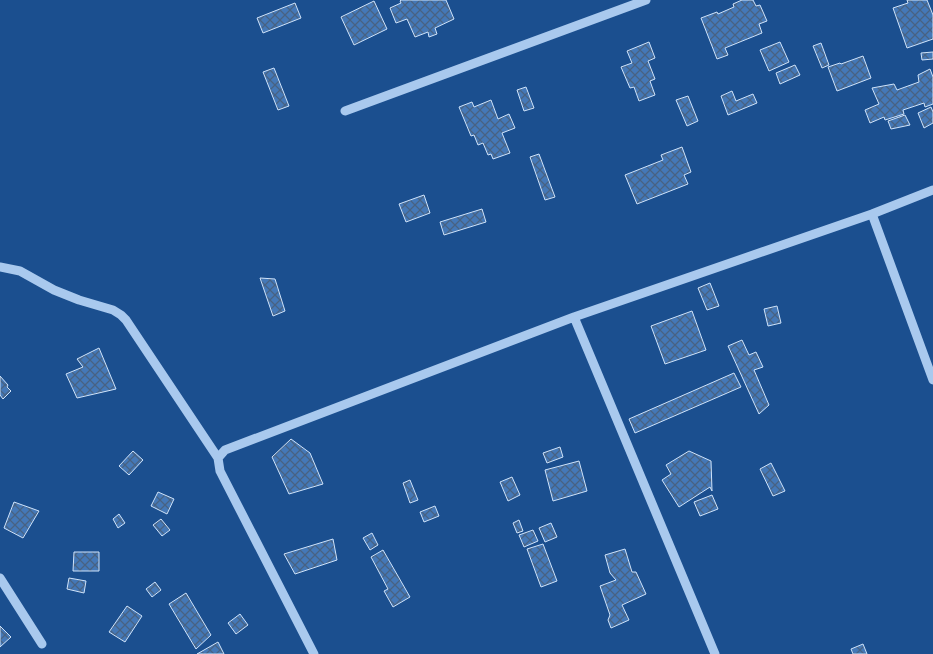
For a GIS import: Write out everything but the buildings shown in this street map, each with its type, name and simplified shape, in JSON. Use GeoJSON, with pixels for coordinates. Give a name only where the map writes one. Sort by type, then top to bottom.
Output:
{"type":"FeatureCollection","features":[{"type":"Feature","properties":{"kind":"street"},"geometry":{"type":"LineString","coordinates":[[345,112],[646,0]]}},
{"type":"Feature","properties":{"kind":"street"},"geometry":{"type":"LineString","coordinates":[[218,458],[225,450],[574,318],[872,214],[933,190]]}},
{"type":"Feature","properties":{"kind":"street"},"geometry":{"type":"LineString","coordinates":[[872,214],[933,380]]}},
{"type":"Feature","properties":{"kind":"street"},"geometry":{"type":"LineString","coordinates":[[0,267],[20,271],[54,290],[113,310],[126,320],[218,458],[220,471],[314,654]]}},
{"type":"Feature","properties":{"kind":"street"},"geometry":{"type":"LineString","coordinates":[[574,318],[715,654]]}},
{"type":"Feature","properties":{"kind":"street"},"geometry":{"type":"LineString","coordinates":[[0,578],[42,644]]}}]}
